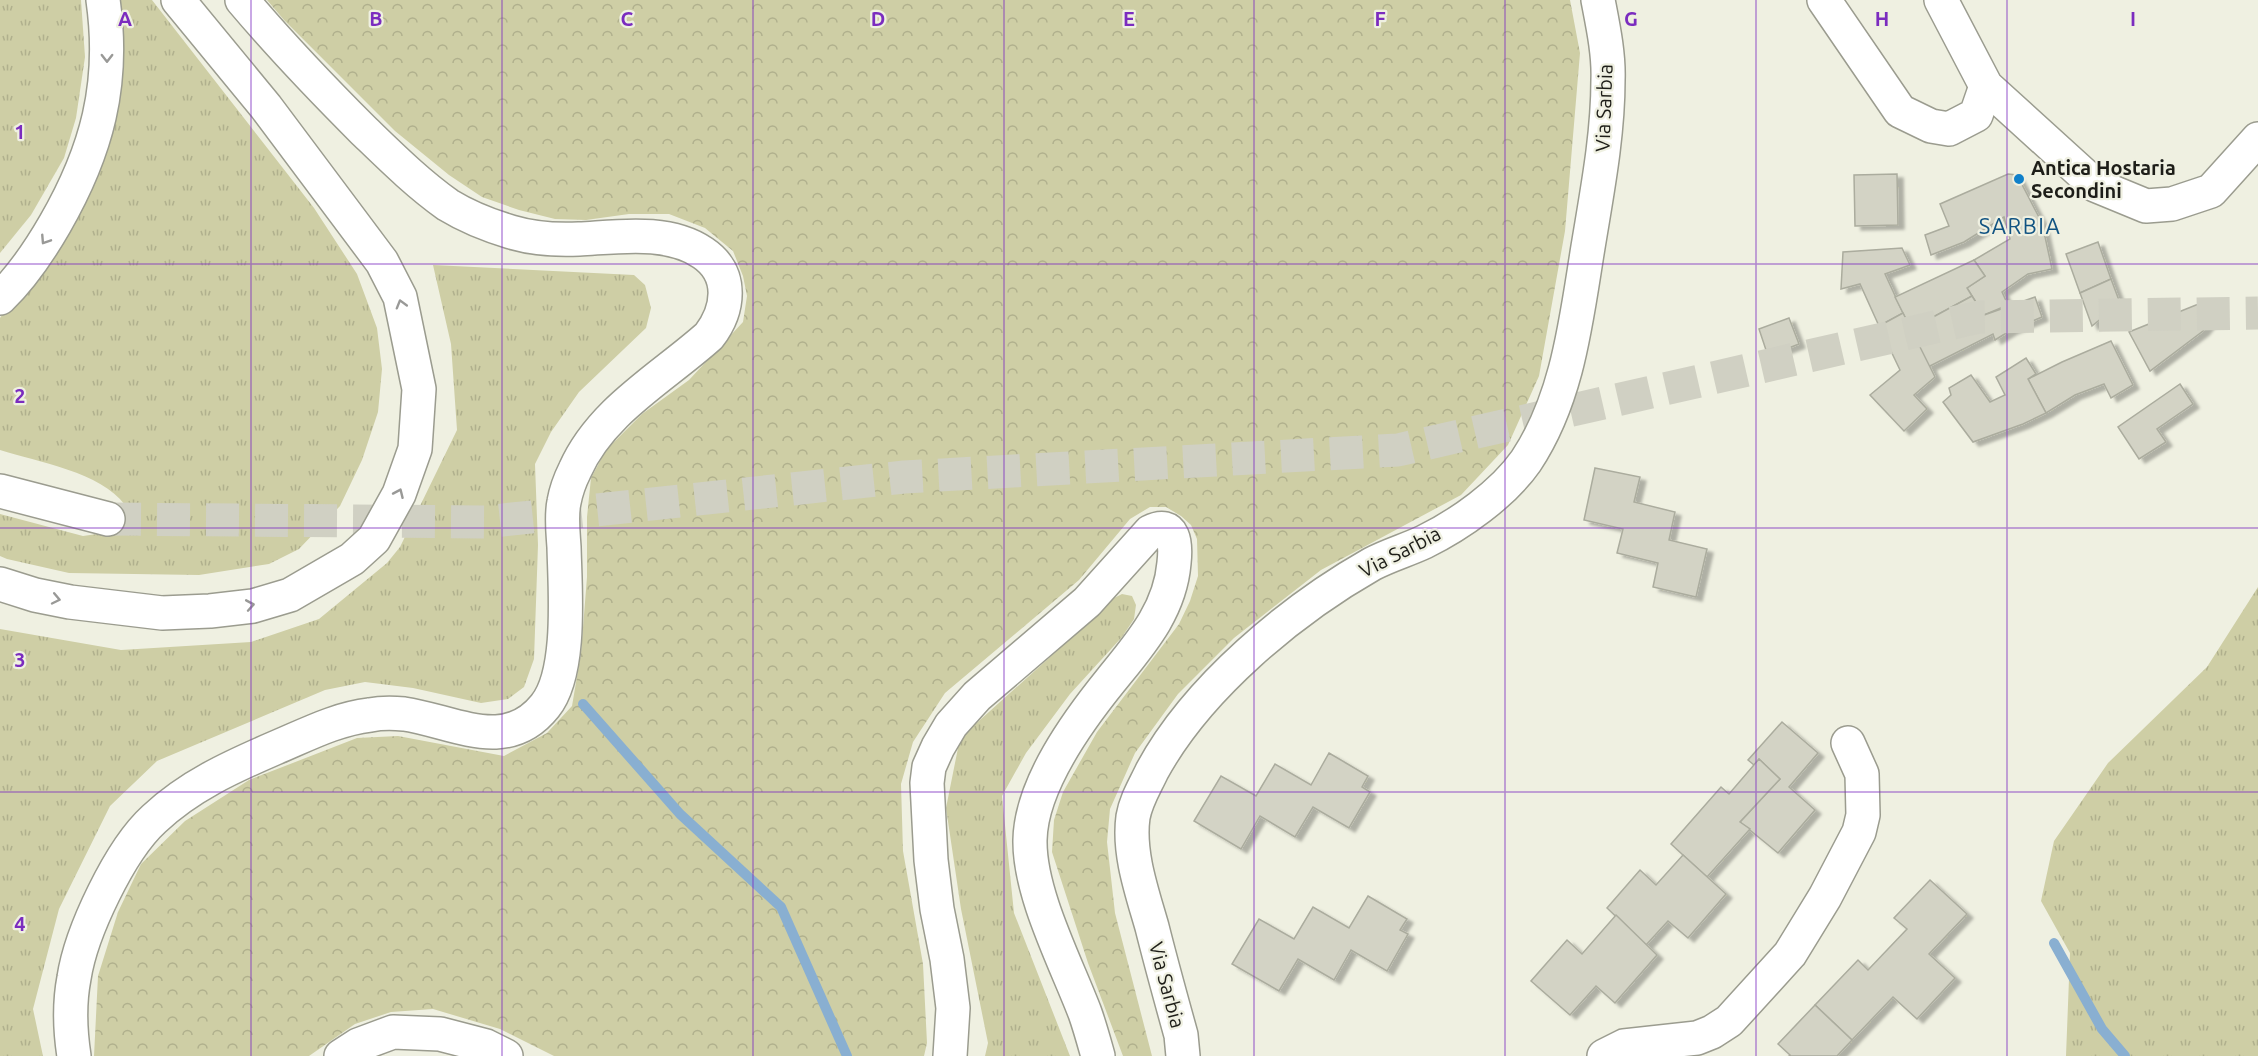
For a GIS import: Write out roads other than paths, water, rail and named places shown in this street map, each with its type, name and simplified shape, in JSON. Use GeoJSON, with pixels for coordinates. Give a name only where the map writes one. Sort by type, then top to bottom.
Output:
{"type":"FeatureCollection","features":[{"type":"Feature","properties":{"kind":"main road"},"geometry":{"type":"LineString","coordinates":[[0,298],[46,240],[75,189],[89,155],[100,115],[107,68],[107,26],[103,0]]}},
{"type":"Feature","properties":{"kind":"main road"},"geometry":{"type":"LineString","coordinates":[[0,584],[35,595],[70,602],[104,608],[162,613],[253,606],[290,595],[352,560],[374,539],[399,494],[415,449],[419,389],[400,297],[382,262],[266,107],[178,0]]}},
{"type":"Feature","properties":{"kind":"main road"},"geometry":{"type":"LineString","coordinates":[[74,1056],[70,1005],[74,976],[89,928],[113,874],[136,837],[154,818],[178,800],[209,778],[337,721],[370,715],[401,714],[471,730],[504,732],[521,728],[546,705],[562,663],[564,632],[563,504],[576,468],[594,437],[608,420],[709,336],[719,322],[725,307],[725,287],[719,270],[702,251],[683,243],[670,239],[616,236],[577,239],[511,232],[449,205],[396,162],[332,99],[242,0]]}},
{"type":"Feature","properties":{"kind":"main road","name":"Via Sarbia"},"geometry":{"type":"LineString","coordinates":[[1183,1056],[1180,1035],[1133,851],[1133,817],[1140,795],[1165,747],[1194,708],[1251,653],[1330,588],[1377,561],[1426,540],[1487,501],[1513,477],[1536,443],[1563,381],[1576,323],[1604,145],[1608,78],[1598,0]]}},
{"type":"Feature","properties":{"kind":"main road"},"geometry":{"type":"LineString","coordinates":[[1824,0],[1900,111],[1930,126],[1949,129],[1976,115],[1986,86]]}},
{"type":"Feature","properties":{"kind":"main road"},"geometry":{"type":"LineString","coordinates":[[1941,0],[1986,86],[2095,185],[2146,206],[2172,204],[2211,191],[2258,139]]}},
{"type":"Feature","properties":{"kind":"main road"},"geometry":{"type":"LineString","coordinates":[[0,491],[108,519]]}},
{"type":"Feature","properties":{"kind":"main road"},"geometry":{"type":"LineString","coordinates":[[950,1056],[953,1008],[947,959],[936,909],[931,860],[929,766],[951,725],[976,696],[1087,602],[1150,532],[1158,528],[1165,528],[1173,535],[1175,550],[1173,580],[1162,611],[1075,729],[1051,769],[1033,815],[1030,840],[1032,865],[1046,916],[1086,1014],[1098,1056]]}},
{"type":"Feature","properties":{"kind":"main road"},"geometry":{"type":"LineString","coordinates":[[1604,1056],[1624,1046],[1697,1038],[1712,1032],[1729,1021],[1790,954],[1825,897],[1859,832],[1863,815],[1862,774],[1848,742]]}},
{"type":"Feature","properties":{"kind":"main road"},"geometry":{"type":"LineString","coordinates":[[341,1056],[358,1045],[393,1032],[440,1034],[486,1046],[506,1056]]}},
{"type":"Feature","properties":{"kind":"waterway"},"geometry":{"type":"LineString","coordinates":[[583,704],[680,814],[781,907],[847,1056]]}},
{"type":"Feature","properties":{"kind":"waterway"},"geometry":{"type":"LineString","coordinates":[[2054,943],[2102,1029],[2125,1056]]}},
{"type":"Feature","properties":{"kind":"tunnel"},"geometry":{"type":"LineString","coordinates":[[108,519],[484,522],[904,477],[1398,450],[1979,317],[2258,313]]}},
{"type":"Feature","properties":{"kind":"place","name":"Antica Hostaria Secondini"},"geometry":{"type":"Point","coordinates":[2019,179]}},
{"type":"Feature","properties":{"kind":"district","name":"SARBIA"},"geometry":{"type":"Point","coordinates":[2020,226]}}]}
